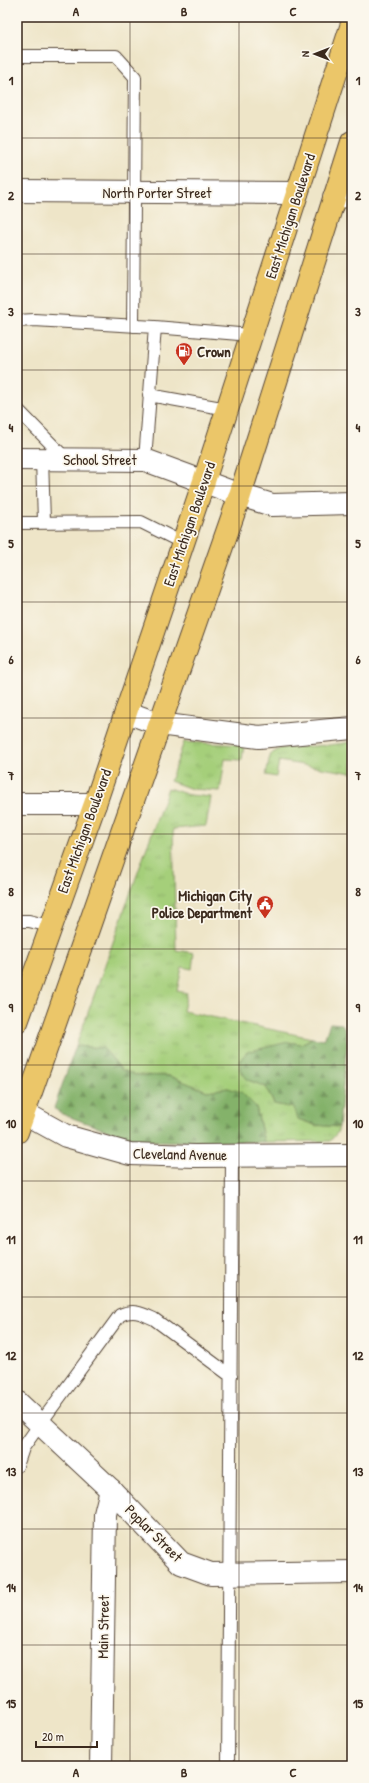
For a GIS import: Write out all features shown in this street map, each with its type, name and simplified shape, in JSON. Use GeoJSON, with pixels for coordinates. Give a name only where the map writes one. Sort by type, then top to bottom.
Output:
{"type":"FeatureCollection","features":[{"type":"Feature","properties":{"kind":"main road","name":"East Michigan Boulevard"},"geometry":{"type":"LineString","coordinates":[[17,1022],[50,926],[95,804],[204,481],[352,24]]}},
{"type":"Feature","properties":{"kind":"main road"},"geometry":{"type":"LineString","coordinates":[[19,1118],[240,495],[343,196],[352,142]]}},
{"type":"Feature","properties":{"kind":"street","name":"North Porter Street"},"geometry":{"type":"LineString","coordinates":[[17,191],[297,193]]}},
{"type":"Feature","properties":{"kind":"street","name":"School Street"},"geometry":{"type":"LineString","coordinates":[[17,459],[145,460],[240,495],[272,505],[352,503]]}},
{"type":"Feature","properties":{"kind":"street"},"geometry":{"type":"LineString","coordinates":[[126,712],[159,724],[259,737],[352,728]]}},
{"type":"Feature","properties":{"kind":"street"},"geometry":{"type":"LineString","coordinates":[[17,804],[95,804]]}},
{"type":"Feature","properties":{"kind":"street","name":"Cleveland Avenue"},"geometry":{"type":"LineString","coordinates":[[19,1118],[66,1136],[130,1154],[232,1156],[352,1155]]}},
{"type":"Feature","properties":{"kind":"street","name":"Poplar Street"},"geometry":{"type":"LineString","coordinates":[[17,1402],[111,1490],[181,1563],[211,1574],[352,1572]]}},
{"type":"Feature","properties":{"kind":"street","name":"Main Street"},"geometry":{"type":"LineString","coordinates":[[101,1766],[105,1514],[111,1490]]}},
{"type":"Feature","properties":{"kind":"lane"},"geometry":{"type":"LineString","coordinates":[[17,56],[116,56],[135,77],[133,326]]}},
{"type":"Feature","properties":{"kind":"lane"},"geometry":{"type":"LineString","coordinates":[[17,321],[34,320],[155,327],[251,335]]}},
{"type":"Feature","properties":{"kind":"lane"},"geometry":{"type":"LineString","coordinates":[[145,460],[155,327]]}},
{"type":"Feature","properties":{"kind":"lane"},"geometry":{"type":"LineString","coordinates":[[149,395],[227,409]]}},
{"type":"Feature","properties":{"kind":"lane"},"geometry":{"type":"LineString","coordinates":[[17,409],[66,459]]}},
{"type":"Feature","properties":{"kind":"lane"},"geometry":{"type":"LineString","coordinates":[[42,459],[44,522]]}},
{"type":"Feature","properties":{"kind":"lane"},"geometry":{"type":"LineString","coordinates":[[17,523],[141,522],[183,543]]}},
{"type":"Feature","properties":{"kind":"lane"},"geometry":{"type":"LineString","coordinates":[[17,922],[29,921],[50,926]]}},
{"type":"Feature","properties":{"kind":"lane"},"geometry":{"type":"LineString","coordinates":[[228,1766],[232,1156]]}},
{"type":"Feature","properties":{"kind":"lane"},"geometry":{"type":"LineString","coordinates":[[17,1466],[23,1448],[40,1424],[120,1315],[129,1311],[140,1313],[154,1319],[231,1376]]}},
{"type":"Feature","properties":{"kind":"green space"},"geometry":{"type":"Polygon","coordinates":[[[184,742],[244,745],[242,760],[225,759],[220,791],[192,789],[170,781],[184,742]]]}},
{"type":"Feature","properties":{"kind":"green space"},"geometry":{"type":"Polygon","coordinates":[[[352,742],[352,773],[279,761],[276,777],[266,775],[271,754],[281,748],[352,742]]]}},
{"type":"Feature","properties":{"kind":"green space"},"geometry":{"type":"Polygon","coordinates":[[[168,788],[189,795],[211,797],[206,826],[173,829],[176,950],[194,953],[192,969],[182,967],[177,991],[187,993],[183,1011],[312,1038],[301,1044],[288,1042],[248,1080],[266,1087],[274,1104],[294,1108],[298,1119],[315,1125],[339,1127],[337,1133],[330,1141],[264,1142],[256,1107],[228,1088],[207,1091],[169,1076],[135,1075],[122,1070],[103,1048],[76,1046],[168,788]]]}},
{"type":"Feature","properties":{"kind":"green space"},"geometry":{"type":"Polygon","coordinates":[[[330,1023],[342,1024],[346,1032],[347,1044],[339,1127],[315,1125],[298,1119],[294,1108],[274,1104],[266,1087],[248,1080],[240,1070],[240,1060],[247,1052],[288,1042],[301,1044],[312,1038],[324,1040],[330,1023]]]}},
{"type":"Feature","properties":{"kind":"green space"},"geometry":{"type":"Polygon","coordinates":[[[76,1046],[103,1048],[122,1070],[135,1075],[169,1076],[207,1091],[228,1088],[241,1092],[256,1107],[264,1142],[150,1141],[119,1135],[62,1114],[54,1108],[76,1046]]]}},
{"type":"Feature","properties":{"kind":"place","name":"Crown"},"geometry":{"type":"Point","coordinates":[184,366]}},
{"type":"Feature","properties":{"kind":"place","name":"Michigan City Police Department"},"geometry":{"type":"Point","coordinates":[265,919]}}]}
